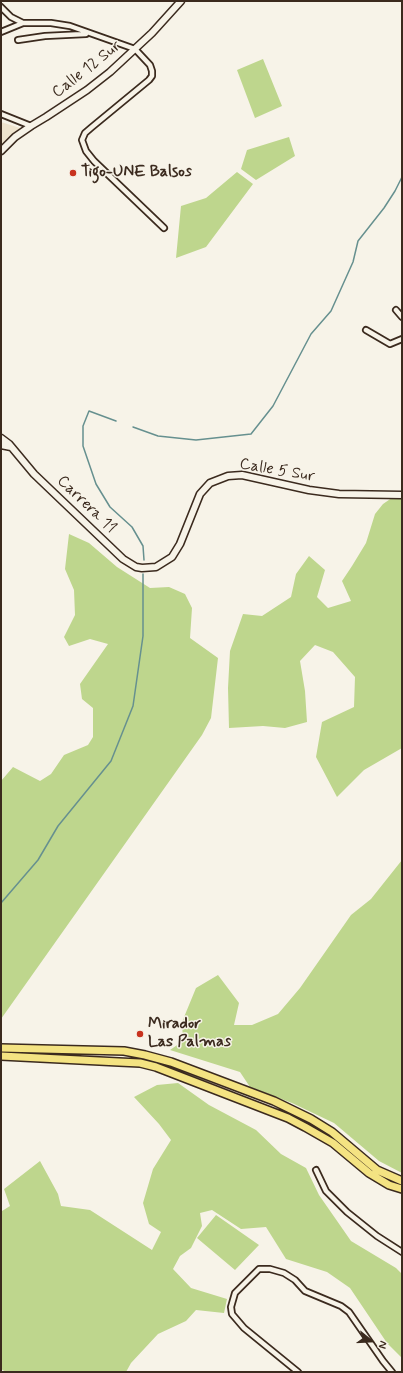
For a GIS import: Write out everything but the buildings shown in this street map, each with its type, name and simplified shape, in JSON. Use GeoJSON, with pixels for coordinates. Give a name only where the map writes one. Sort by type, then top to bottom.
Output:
{"type":"FeatureCollection","features":[{"type":"Feature","properties":{"kind":"main road"},"geometry":{"type":"LineString","coordinates":[[1,1048],[124,1051],[171,1062],[274,1101],[311,1119],[332,1132],[377,1170],[402,1182]]}},
{"type":"Feature","properties":{"kind":"main road"},"geometry":{"type":"LineString","coordinates":[[1,1056],[112,1061],[140,1063],[156,1067],[288,1118],[333,1143],[369,1173],[389,1185],[402,1189]]}},
{"type":"Feature","properties":{"kind":"street","name":"Calle 12 Sur"},"geometry":{"type":"LineString","coordinates":[[1,151],[15,136],[87,90],[135,50],[181,1]]}},
{"type":"Feature","properties":{"kind":"street"},"geometry":{"type":"LineString","coordinates":[[1,7],[11,17],[22,23]]}},
{"type":"Feature","properties":{"kind":"street"},"geometry":{"type":"LineString","coordinates":[[1,32],[22,23],[51,23],[70,26],[88,34],[135,50],[150,65],[152,76],[149,80],[85,133],[82,140],[86,151],[94,161],[164,228]]}},
{"type":"Feature","properties":{"kind":"street"},"geometry":{"type":"LineString","coordinates":[[18,40],[45,36],[88,34]]}},
{"type":"Feature","properties":{"kind":"street"},"geometry":{"type":"LineString","coordinates":[[1,114],[30,126]]}},
{"type":"Feature","properties":{"kind":"street"},"geometry":{"type":"LineString","coordinates":[[396,310],[402,317]]}},
{"type":"Feature","properties":{"kind":"street"},"geometry":{"type":"LineString","coordinates":[[366,330],[390,344],[402,339]]}},
{"type":"Feature","properties":{"kind":"street","name":"Carrera 11"},"geometry":{"type":"LineString","coordinates":[[1,438],[11,447],[34,474],[123,559],[136,567],[146,569],[151,568]]}},
{"type":"Feature","properties":{"kind":"street"},"geometry":{"type":"LineString","coordinates":[[1,445],[11,447]]}},
{"type":"Feature","properties":{"kind":"street","name":"Calle 5 Sur"},"geometry":{"type":"LineString","coordinates":[[151,568],[167,561],[176,551],[185,534],[196,502],[205,487],[216,480],[228,476],[242,475],[309,490],[339,494],[402,495]]}},
{"type":"Feature","properties":{"kind":"street"},"geometry":{"type":"LineString","coordinates":[[316,1170],[326,1191],[347,1212],[377,1236],[402,1252]]}},
{"type":"Feature","properties":{"kind":"street"},"geometry":{"type":"LineString","coordinates":[[298,1372],[244,1328],[232,1314],[231,1306],[235,1293],[259,1269],[270,1269],[284,1273],[295,1280],[305,1291],[341,1306],[349,1312],[392,1372]]}},
{"type":"Feature","properties":{"kind":"shaded area"},"geometry":{"type":"Polygon","coordinates":[[[1,122],[20,128],[1,147],[1,122]]]}},
{"type":"Feature","properties":{"kind":"green space"},"geometry":{"type":"Polygon","coordinates":[[[263,59],[282,106],[255,118],[237,70],[263,59]]]}},
{"type":"Feature","properties":{"kind":"green space"},"geometry":{"type":"Polygon","coordinates":[[[289,137],[295,156],[256,180],[241,169],[247,150],[289,137]]]}},
{"type":"Feature","properties":{"kind":"green space"},"geometry":{"type":"Polygon","coordinates":[[[237,172],[253,184],[206,247],[176,258],[181,206],[206,198],[237,172]]]}},
{"type":"Feature","properties":{"kind":"green space"},"geometry":{"type":"Polygon","coordinates":[[[402,491],[402,748],[364,770],[337,797],[316,757],[322,722],[354,707],[355,677],[333,652],[315,645],[300,661],[305,691],[307,722],[285,728],[263,726],[229,728],[228,688],[230,651],[243,614],[262,616],[291,597],[296,574],[309,556],[325,570],[317,597],[328,608],[351,601],[342,581],[366,543],[375,514],[383,504],[402,491]]]}},
{"type":"Feature","properties":{"kind":"green space"},"geometry":{"type":"Polygon","coordinates":[[[69,534],[89,543],[117,567],[150,588],[169,587],[185,594],[192,608],[190,638],[218,658],[211,718],[202,735],[1,1019],[1,781],[13,767],[40,781],[51,774],[64,755],[88,745],[93,737],[93,708],[82,699],[80,684],[108,644],[90,639],[69,646],[64,637],[75,615],[74,590],[65,569],[69,534]]]}},
{"type":"Feature","properties":{"kind":"green space"},"geometry":{"type":"Polygon","coordinates":[[[402,860],[402,1173],[379,1161],[334,1123],[292,1103],[250,1087],[240,1072],[170,1050],[183,1041],[182,1022],[196,988],[218,975],[239,1003],[234,1025],[252,1025],[278,1014],[300,988],[351,915],[371,899],[402,860]]]}},
{"type":"Feature","properties":{"kind":"green space"},"geometry":{"type":"Polygon","coordinates":[[[178,1083],[209,1105],[256,1130],[281,1154],[306,1168],[319,1195],[351,1241],[396,1268],[402,1274],[402,1358],[387,1343],[350,1288],[327,1272],[286,1259],[266,1227],[241,1229],[212,1210],[200,1213],[202,1226],[191,1248],[180,1256],[173,1269],[191,1288],[227,1299],[224,1313],[196,1310],[186,1321],[158,1334],[131,1363],[126,1372],[6,1372],[1,1369],[1,1210],[2,1211],[10,1206],[4,1189],[40,1161],[58,1194],[61,1206],[90,1210],[152,1250],[161,1232],[149,1224],[143,1203],[153,1169],[171,1140],[159,1124],[134,1097],[157,1085],[178,1083]]]}},
{"type":"Feature","properties":{"kind":"green space"},"geometry":{"type":"Polygon","coordinates":[[[216,1215],[259,1245],[235,1270],[197,1238],[216,1215]]]}},
{"type":"Feature","properties":{"kind":"waterway"},"geometry":{"type":"LineString","coordinates":[[133,427],[158,436],[196,440],[251,434],[273,406],[311,334],[331,311],[353,262],[358,241],[384,208],[402,177]]}},
{"type":"Feature","properties":{"kind":"waterway"},"geometry":{"type":"LineString","coordinates":[[116,421],[89,411],[83,426],[83,446],[96,484],[110,507],[132,527],[143,546],[144,560]]}},
{"type":"Feature","properties":{"kind":"waterway"},"geometry":{"type":"LineString","coordinates":[[1,903],[38,860],[58,826],[111,761],[133,706],[143,636],[143,574]]}},
{"type":"Feature","properties":{"kind":"place","name":"Tigo-UNE Balsos"},"geometry":{"type":"Point","coordinates":[73,173]}},
{"type":"Feature","properties":{"kind":"place","name":"Mirador Las Palmas"},"geometry":{"type":"Point","coordinates":[140,1034]}}]}
